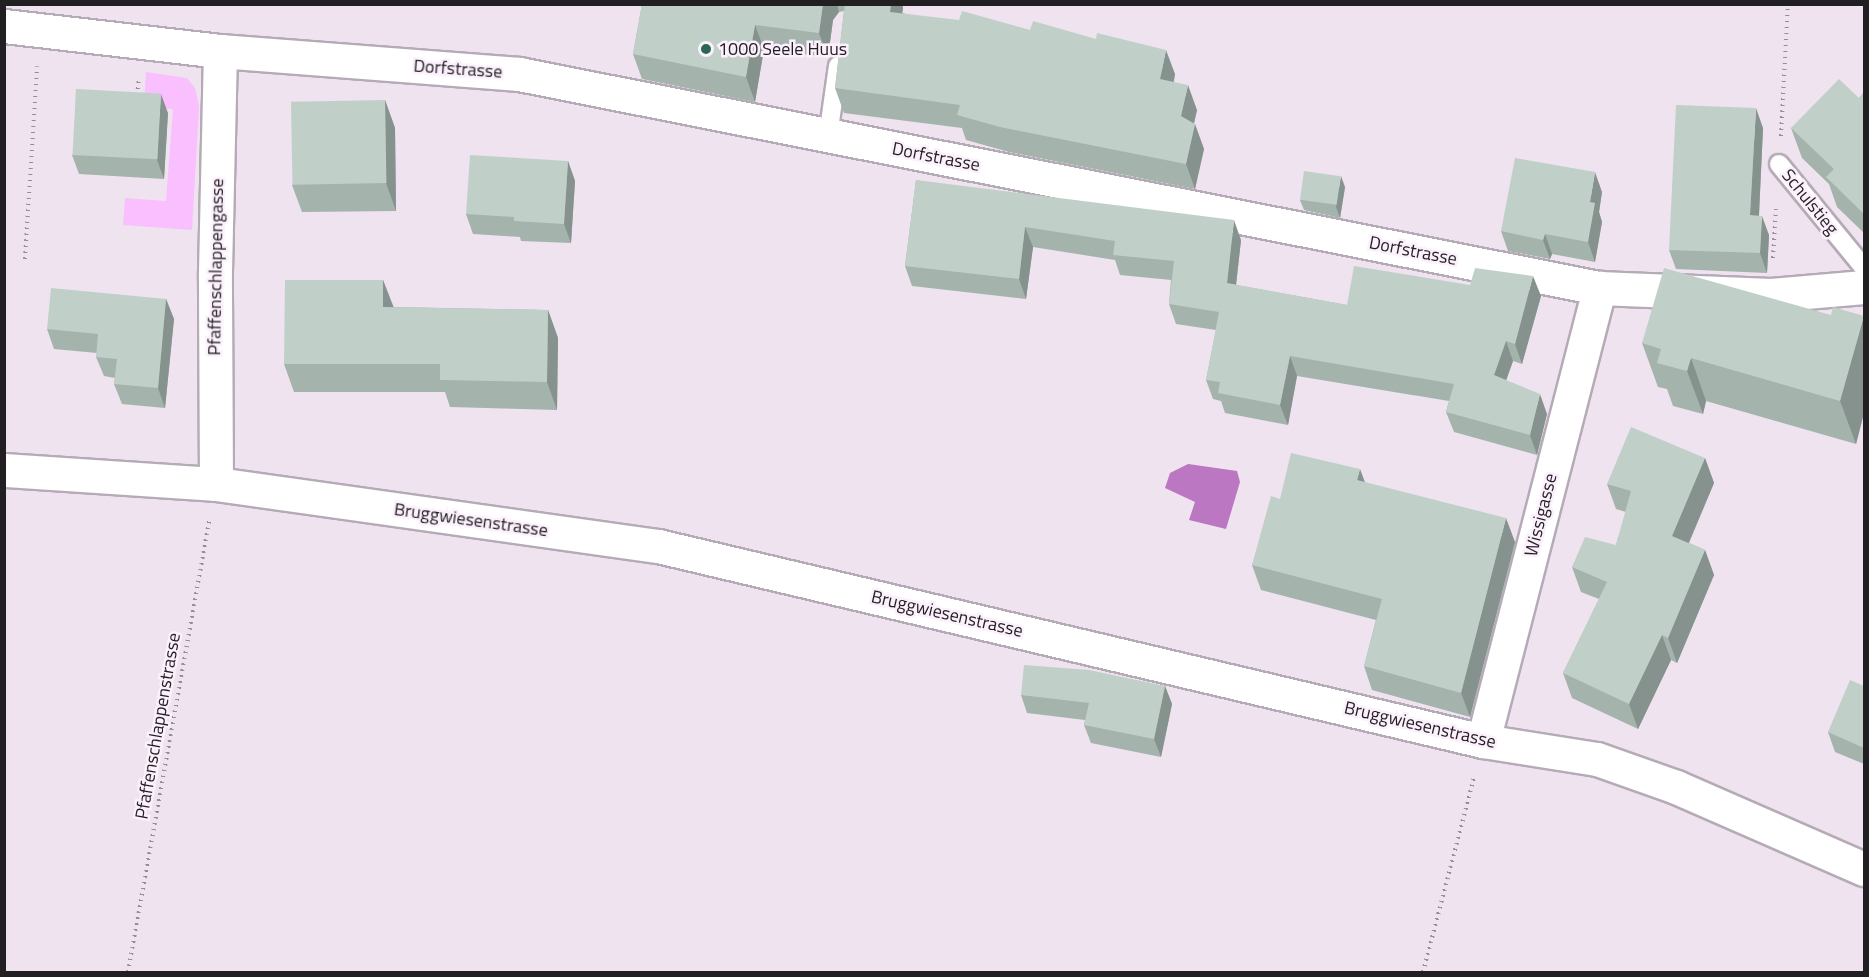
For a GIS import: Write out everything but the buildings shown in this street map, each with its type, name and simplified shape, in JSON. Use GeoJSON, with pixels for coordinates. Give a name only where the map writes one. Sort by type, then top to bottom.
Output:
{"type":"FeatureCollection","features":[{"type":"Feature","properties":{"kind":"street","name":"Dorfstrasse"},"geometry":{"type":"LineString","coordinates":[[4,26],[220,51],[519,74],[1599,288],[1771,295],[1864,287]]}},
{"type":"Feature","properties":{"kind":"street","name":"Pfaffenschlappengasse"},"geometry":{"type":"LineString","coordinates":[[216,484],[215,271],[220,51]]}},
{"type":"Feature","properties":{"kind":"street","name":"Wissigasse"},"geometry":{"type":"LineString","coordinates":[[1483,741],[1599,288]]}},
{"type":"Feature","properties":{"kind":"street","name":"Bruggwiesenstrasse"},"geometry":{"type":"LineString","coordinates":[[4,470],[216,484],[658,546],[1483,741],[1598,759],[1676,787],[1864,869]]}},
{"type":"Feature","properties":{"kind":"lane"},"geometry":{"type":"LineString","coordinates":[[828,136],[841,45]]}},
{"type":"Feature","properties":{"kind":"lane","name":"Schulstieg"},"geometry":{"type":"LineString","coordinates":[[1779,164],[1864,268]]}},
{"type":"Feature","properties":{"kind":"path"},"geometry":{"type":"LineString","coordinates":[[25,260],[40,30]]}},
{"type":"Feature","properties":{"kind":"path","name":"Pfaffenschlappenstrasse"},"geometry":{"type":"LineString","coordinates":[[128,972],[216,484]]}},
{"type":"Feature","properties":{"kind":"path"},"geometry":{"type":"LineString","coordinates":[[1423,972],[1483,741]]}},
{"type":"Feature","properties":{"kind":"shaded area"},"geometry":{"type":"Polygon","coordinates":[[[146,72],[187,78],[195,88],[199,106],[192,230],[123,225],[125,198],[166,201],[173,109],[144,107],[146,72]]]}},
{"type":"Feature","properties":{"kind":"shaded area"},"geometry":{"type":"Polygon","coordinates":[[[1188,464],[1237,471],[1240,482],[1226,529],[1189,520],[1195,502],[1165,488],[1170,473],[1188,464]]]}},
{"type":"Feature","properties":{"kind":"place","name":"1000 Seele Huus"},"geometry":{"type":"Point","coordinates":[706,49]}}]}
